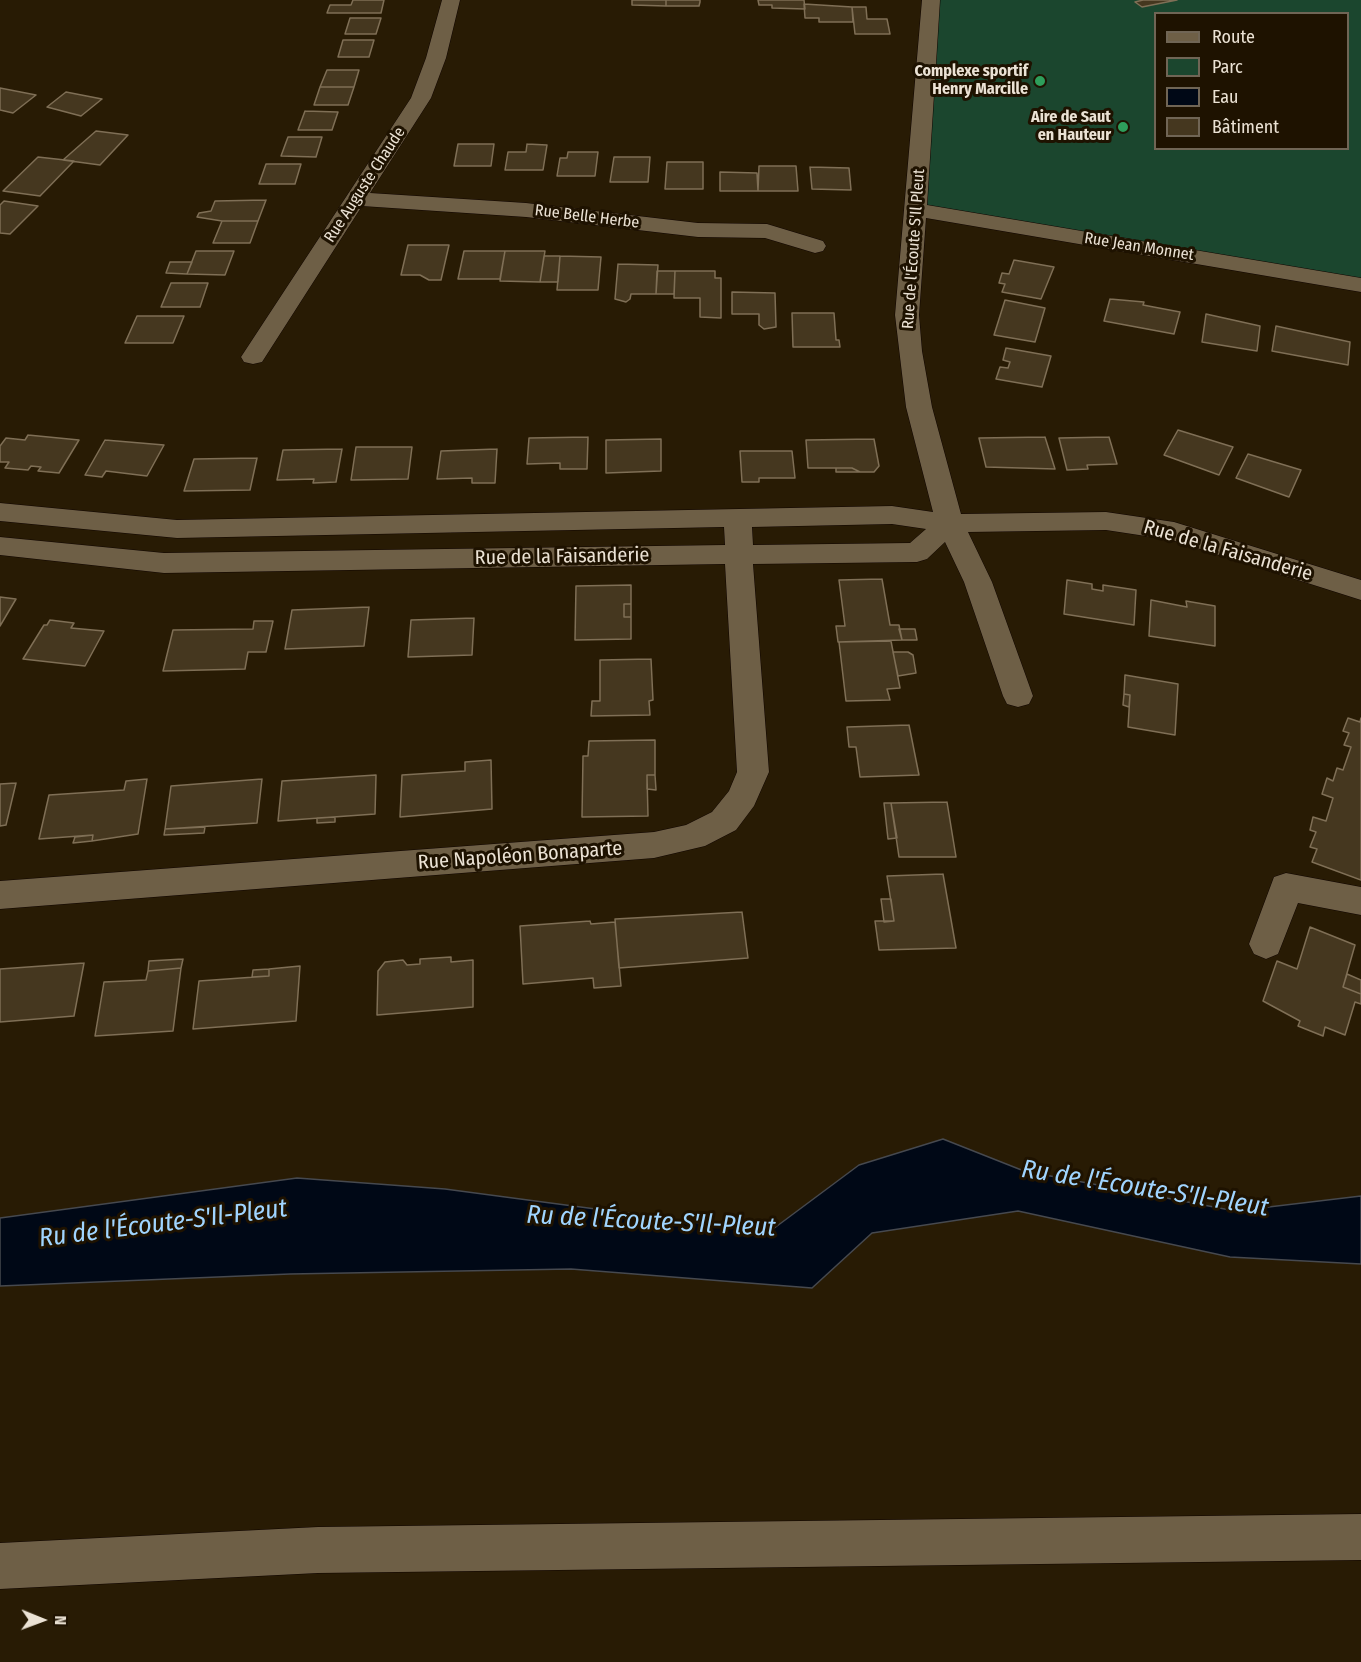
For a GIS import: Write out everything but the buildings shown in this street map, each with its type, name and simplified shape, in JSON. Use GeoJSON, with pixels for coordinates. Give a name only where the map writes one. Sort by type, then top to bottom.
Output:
{"type":"FeatureCollection","features":[{"type":"Feature","properties":{"kind":"street","name":"Rue Auguste Chaude"},"geometry":{"type":"LineString","coordinates":[[253,357],[424,91],[436,58],[451,0]]}},
{"type":"Feature","properties":{"kind":"street","name":"Rue de l'Écoute S'Il Pleut"},"geometry":{"type":"LineString","coordinates":[[931,0],[907,315],[910,351],[918,406],[950,523],[978,582],[1018,696]]}},
{"type":"Feature","properties":{"kind":"street","name":"Rue Belle Herbe"},"geometry":{"type":"LineString","coordinates":[[356,199],[526,210],[698,231],[767,231],[815,246]]}},
{"type":"Feature","properties":{"kind":"street","name":"Rue Jean Monnet"},"geometry":{"type":"LineString","coordinates":[[916,210],[1361,285]]}},
{"type":"Feature","properties":{"kind":"street","name":"Rue de la Faisanderie"},"geometry":{"type":"LineString","coordinates":[[0,512],[177,529],[892,515],[950,523],[1106,521],[1174,531],[1361,590]]}},
{"type":"Feature","properties":{"kind":"street","name":"Rue Napoléon Bonaparte"},"geometry":{"type":"LineString","coordinates":[[0,895],[654,845],[693,837],[724,821],[743,796],[753,772],[738,518]]}},
{"type":"Feature","properties":{"kind":"street","name":"Rue de la Faisanderie"},"geometry":{"type":"LineString","coordinates":[[0,546],[164,563],[917,552],[950,523]]}},
{"type":"Feature","properties":{"kind":"street"},"geometry":{"type":"LineString","coordinates":[[164,563],[177,529]]}},
{"type":"Feature","properties":{"kind":"street"},"geometry":{"type":"LineString","coordinates":[[1266,944],[1286,887],[1361,900]]}},
{"type":"Feature","properties":{"kind":"street"},"geometry":{"type":"LineString","coordinates":[[0,1566],[318,1550],[1361,1537]]}},
{"type":"Feature","properties":{"kind":"green space","name":"Complexe sportif Henry Marcille"},"geometry":{"type":"Polygon","coordinates":[[[931,0],[1361,0],[1361,285],[916,210],[931,0]]]}},
{"type":"Feature","properties":{"kind":"water","name":"Ru de l'Écoute-S'Il-Pleut"},"geometry":{"type":"Polygon","coordinates":[[[943,1139],[1024,1171],[1235,1211],[1361,1196],[1361,1264],[1230,1257],[1018,1211],[872,1233],[812,1288],[571,1269],[290,1274],[0,1286],[0,1218],[297,1178],[445,1189],[769,1232],[859,1165],[943,1139]]]}},
{"type":"Feature","properties":{"kind":"place","name":"Complexe sportif Henry Marcille"},"geometry":{"type":"Point","coordinates":[1040,81]}},
{"type":"Feature","properties":{"kind":"place","name":"Aire de Saut en Hauteur"},"geometry":{"type":"Point","coordinates":[1123,127]}}]}
